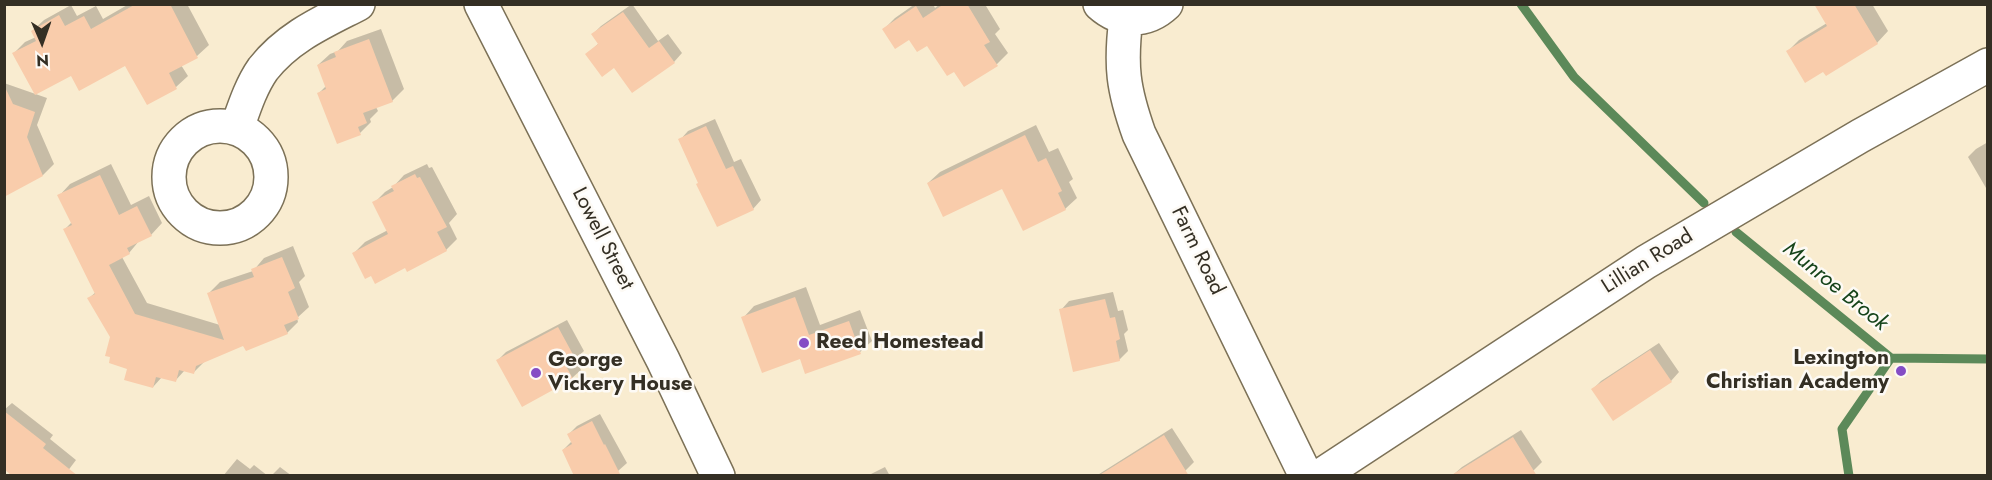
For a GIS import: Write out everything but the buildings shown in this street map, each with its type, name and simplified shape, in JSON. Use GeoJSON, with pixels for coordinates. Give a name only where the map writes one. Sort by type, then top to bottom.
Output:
{"type":"FeatureCollection","features":[{"type":"Feature","properties":{"kind":"street"},"geometry":{"type":"LineString","coordinates":[[237,128],[262,70],[275,56],[309,29],[358,4]]}},
{"type":"Feature","properties":{"kind":"street","name":"Lowell Street"},"geometry":{"type":"LineString","coordinates":[[481,4],[658,350],[718,476]]}},
{"type":"Feature","properties":{"kind":"street","name":"Farm Road"},"geometry":{"type":"LineString","coordinates":[[1113,11],[1144,18],[1166,4]]}},
{"type":"Feature","properties":{"kind":"street","name":"Farm Road"},"geometry":{"type":"LineString","coordinates":[[1113,11],[1123,38],[1123,79],[1139,134],[1306,476]]}},
{"type":"Feature","properties":{"kind":"street","name":"Lillian Road"},"geometry":{"type":"LineString","coordinates":[[1320,476],[1646,261],[1860,136],[1988,65]]}},
{"type":"Feature","properties":{"kind":"waterway","name":"Munroe Brook"},"geometry":{"type":"LineString","coordinates":[[1521,4],[1574,77],[1704,203]]}},
{"type":"Feature","properties":{"kind":"waterway","name":"Munroe Brook"},"geometry":{"type":"LineString","coordinates":[[1736,232],[1891,358],[1988,359]]}},
{"type":"Feature","properties":{"kind":"waterway"},"geometry":{"type":"LineString","coordinates":[[1849,476],[1842,429],[1891,358]]}},
{"type":"Feature","properties":{"kind":"place","name":"Reed Homestead"},"geometry":{"type":"Point","coordinates":[804,343]}},
{"type":"Feature","properties":{"kind":"place","name":"Lexington Christian Academy"},"geometry":{"type":"Point","coordinates":[1901,371]}},
{"type":"Feature","properties":{"kind":"place","name":"George Vickery House"},"geometry":{"type":"Point","coordinates":[536,373]}}]}
